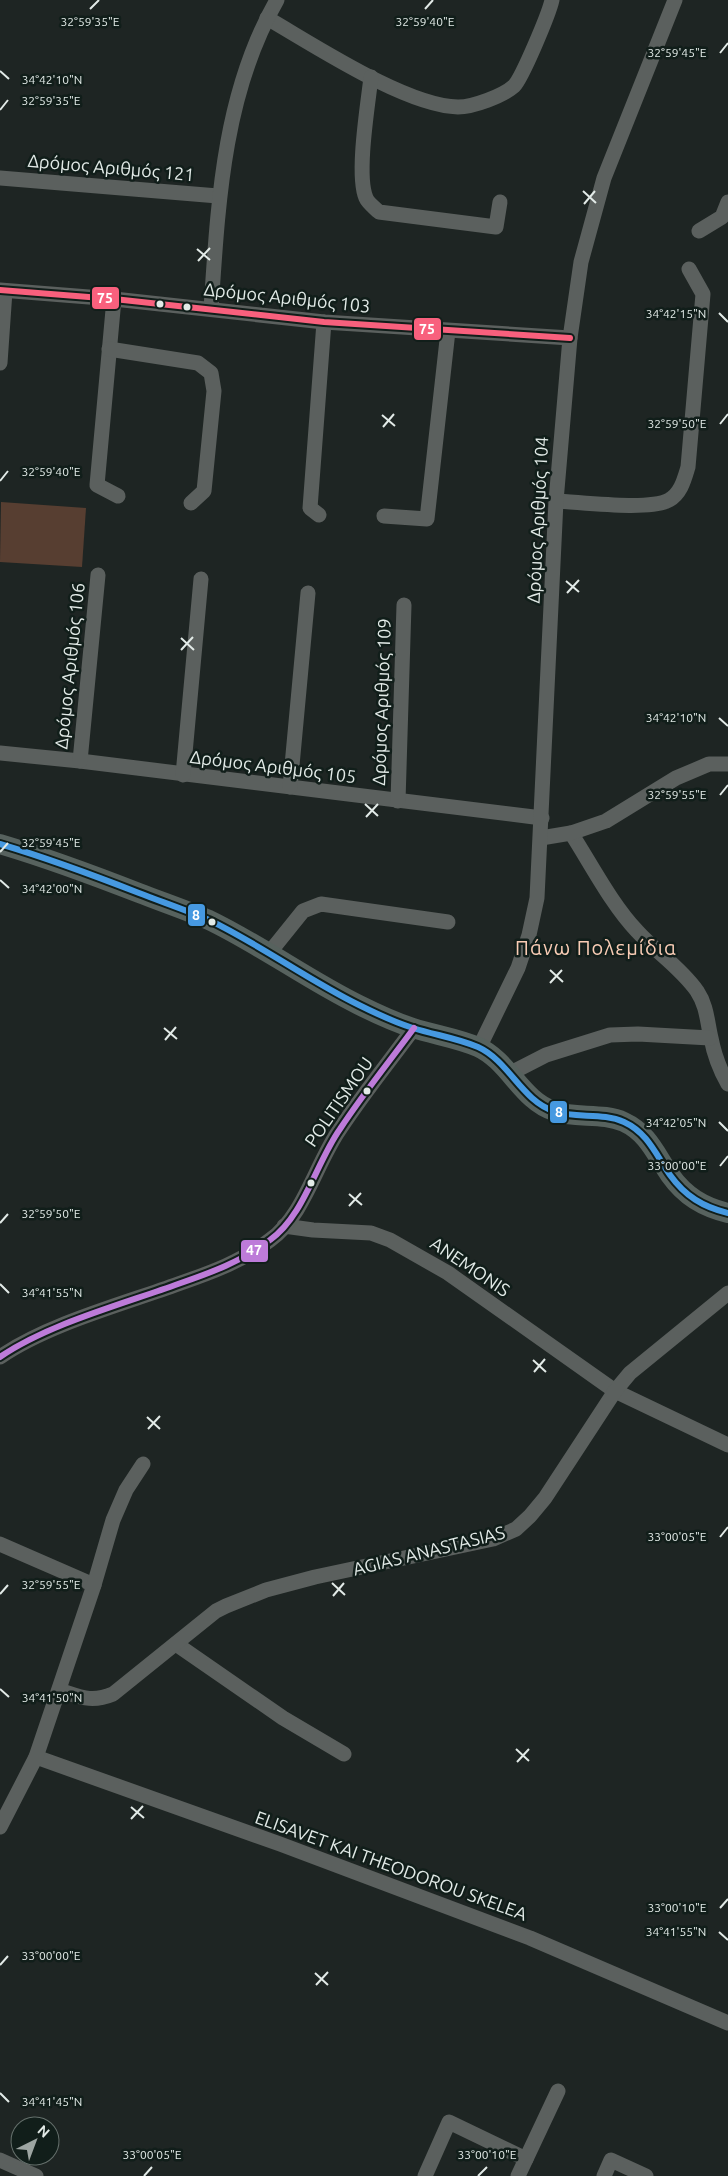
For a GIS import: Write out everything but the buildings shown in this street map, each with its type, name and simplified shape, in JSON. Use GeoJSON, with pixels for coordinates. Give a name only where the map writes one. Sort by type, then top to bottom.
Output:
{"type":"FeatureCollection","features":[{"type":"Feature","properties":{"kind":"main road"},"geometry":{"type":"LineString","coordinates":[[0,844],[50,859],[208,920],[270,952],[357,1004],[414,1028],[447,1036],[479,1048],[511,1073],[540,1104],[555,1112],[624,1121],[649,1140],[670,1174],[691,1197],[702,1204],[728,1213]]}},
{"type":"Feature","properties":{"kind":"street"},"geometry":{"type":"LineString","coordinates":[[211,309],[218,196],[238,94],[253,47],[277,0]]}},
{"type":"Feature","properties":{"kind":"street"},"geometry":{"type":"LineString","coordinates":[[267,18],[371,77],[424,102],[458,107],[487,101],[514,86],[548,16],[552,0]]}},
{"type":"Feature","properties":{"kind":"street","name":"Δρόμος Αριθμός 104"},"geometry":{"type":"LineString","coordinates":[[479,1048],[518,968],[529,935],[537,898],[556,501],[570,338],[581,262],[604,178],[675,0]]}},
{"type":"Feature","properties":{"kind":"street"},"geometry":{"type":"LineString","coordinates":[[371,77],[361,176],[366,199],[379,212],[496,227],[500,202]]}},
{"type":"Feature","properties":{"kind":"street","name":"Δρόμος Αριθμός 121"},"geometry":{"type":"LineString","coordinates":[[0,178],[218,196]]}},
{"type":"Feature","properties":{"kind":"street"},"geometry":{"type":"LineString","coordinates":[[699,231],[722,218],[728,202]]}},
{"type":"Feature","properties":{"kind":"street"},"geometry":{"type":"LineString","coordinates":[[556,501],[653,505],[669,500],[681,488],[688,467],[703,294],[689,269]]}},
{"type":"Feature","properties":{"kind":"street"},"geometry":{"type":"LineString","coordinates":[[0,363],[2,290]]}},
{"type":"Feature","properties":{"kind":"street","name":"Δρόμος Αριθμός 103"},"geometry":{"type":"LineString","coordinates":[[2,290],[114,299],[324,322],[570,338]]}},
{"type":"Feature","properties":{"kind":"street"},"geometry":{"type":"LineString","coordinates":[[114,299],[97,485],[118,496]]}},
{"type":"Feature","properties":{"kind":"street"},"geometry":{"type":"LineString","coordinates":[[319,515],[310,508],[324,322]]}},
{"type":"Feature","properties":{"kind":"street"},"geometry":{"type":"LineString","coordinates":[[384,516],[427,519],[448,331]]}},
{"type":"Feature","properties":{"kind":"street"},"geometry":{"type":"LineString","coordinates":[[109,349],[198,363],[211,373],[214,391],[204,492],[191,503]]}},
{"type":"Feature","properties":{"kind":"street","name":"Δρόμος Αριθμός 106"},"geometry":{"type":"LineString","coordinates":[[80,761],[98,575]]}},
{"type":"Feature","properties":{"kind":"street"},"geometry":{"type":"LineString","coordinates":[[183,775],[201,579]]}},
{"type":"Feature","properties":{"kind":"street"},"geometry":{"type":"LineString","coordinates":[[290,787],[308,593]]}},
{"type":"Feature","properties":{"kind":"street","name":"Δρόμος Αριθμός 109"},"geometry":{"type":"LineString","coordinates":[[398,801],[404,605]]}},
{"type":"Feature","properties":{"kind":"street","name":"Δρόμος Αριθμός 105"},"geometry":{"type":"LineString","coordinates":[[0,753],[80,761],[542,818]]}},
{"type":"Feature","properties":{"kind":"street"},"geometry":{"type":"LineString","coordinates":[[541,838],[571,833],[606,821],[684,775],[709,764],[728,764]]}},
{"type":"Feature","properties":{"kind":"street"},"geometry":{"type":"LineString","coordinates":[[571,833],[624,916],[637,931],[683,974],[698,992],[707,1012],[710,1038],[721,1072],[728,1084]]}},
{"type":"Feature","properties":{"kind":"street"},"geometry":{"type":"LineString","coordinates":[[270,952],[303,911],[321,904],[448,922]]}},
{"type":"Feature","properties":{"kind":"street","name":"POLITISMOU"},"geometry":{"type":"LineString","coordinates":[[0,1357],[24,1343],[96,1313],[208,1274],[254,1252],[272,1239],[298,1210],[316,1168],[339,1130],[414,1028]]}},
{"type":"Feature","properties":{"kind":"street"},"geometry":{"type":"LineString","coordinates":[[511,1073],[546,1055],[610,1035],[638,1034],[710,1038]]}},
{"type":"Feature","properties":{"kind":"street","name":"ANEMONIS"},"geometry":{"type":"LineString","coordinates":[[284,1226],[313,1230],[371,1233],[390,1240],[448,1273],[615,1390],[728,1445]]}},
{"type":"Feature","properties":{"kind":"street","name":"AGIAS ANASTASIAS"},"geometry":{"type":"LineString","coordinates":[[59,1690],[88,1700],[101,1699],[113,1694],[216,1611],[266,1590],[493,1539],[516,1529],[545,1498],[615,1390],[642,1362],[728,1293]]}},
{"type":"Feature","properties":{"kind":"street"},"geometry":{"type":"LineString","coordinates":[[0,1827],[36,1757],[94,1585],[113,1520],[126,1490],[143,1464]]}},
{"type":"Feature","properties":{"kind":"street"},"geometry":{"type":"LineString","coordinates":[[0,1544],[94,1585]]}},
{"type":"Feature","properties":{"kind":"street"},"geometry":{"type":"LineString","coordinates":[[176,1644],[283,1718],[344,1754]]}},
{"type":"Feature","properties":{"kind":"street","name":"ELISAVET KAI THEODOROU SKELEA"},"geometry":{"type":"LineString","coordinates":[[36,1757],[280,1844],[530,1938],[728,2023]]}},
{"type":"Feature","properties":{"kind":"street"},"geometry":{"type":"LineString","coordinates":[[518,2176],[558,2090]]}},
{"type":"Feature","properties":{"kind":"street"},"geometry":{"type":"LineString","coordinates":[[425,2176],[449,2122],[526,2159]]}},
{"type":"Feature","properties":{"kind":"street"},"geometry":{"type":"LineString","coordinates":[[0,2160],[36,2176]]}},
{"type":"Feature","properties":{"kind":"street"},"geometry":{"type":"LineString","coordinates":[[604,2176],[611,2160],[646,2176]]}},
{"type":"Feature","properties":{"kind":"shaded area"},"geometry":{"type":"Polygon","coordinates":[[[1,502],[86,508],[82,567],[0,562],[1,502]]]}},
{"type":"Feature","properties":{"kind":"transit line","name":"75"},"geometry":{"type":"LineString","coordinates":[[0,290],[114,299],[324,322],[570,338]]}},
{"type":"Feature","properties":{"kind":"transit line","name":"8"},"geometry":{"type":"LineString","coordinates":[[0,844],[87,873],[209,920],[247,940],[321,985],[372,1012],[406,1026],[478,1047],[489,1053],[533,1099],[543,1106],[571,1115],[616,1119],[632,1127],[645,1138],[670,1175],[688,1195],[703,1204],[728,1213]]}},
{"type":"Feature","properties":{"kind":"transit line","name":"47"},"geometry":{"type":"LineString","coordinates":[[0,1357],[40,1334],[226,1266],[270,1240],[282,1230],[292,1217],[340,1129],[414,1028]]}},
{"type":"Feature","properties":{"kind":"district","name":"Πάνω Πολεμίδια"},"geometry":{"type":"Point","coordinates":[596,948]}}]}
